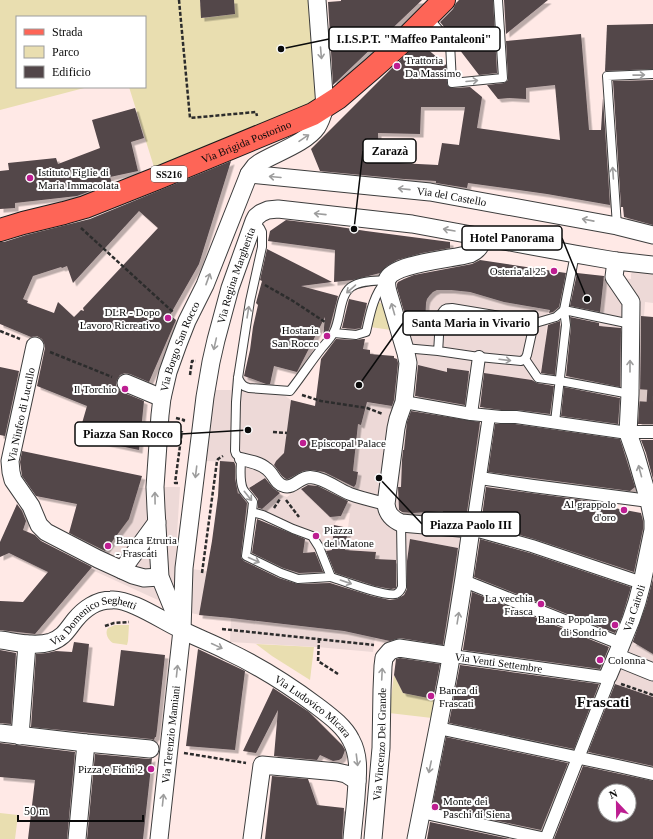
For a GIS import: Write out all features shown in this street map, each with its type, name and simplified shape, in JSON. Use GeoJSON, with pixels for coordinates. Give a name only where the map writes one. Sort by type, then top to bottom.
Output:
{"type":"FeatureCollection","features":[{"type":"Feature","properties":{"kind":"main road","name":"SS216"},"geometry":{"type":"LineString","coordinates":[[325,107],[345,93],[373,68],[428,17],[444,0]]}},
{"type":"Feature","properties":{"kind":"main road","name":"Via Brigida Postorino"},"geometry":{"type":"LineString","coordinates":[[4,229],[23,222],[72,211],[125,192],[299,120],[325,107]]}},
{"type":"Feature","properties":{"kind":"street"},"geometry":{"type":"LineString","coordinates":[[316,0],[325,107]]}},
{"type":"Feature","properties":{"kind":"street","name":"Via Borgo San Rocco"},"geometry":{"type":"LineString","coordinates":[[182,630],[162,580],[155,498],[160,415],[168,372],[187,322],[205,285],[249,174],[259,163],[310,134],[317,127],[325,107]]}},
{"type":"Feature","properties":{"kind":"street","name":"Via del Castello"},"geometry":{"type":"LineString","coordinates":[[249,174],[430,192],[617,226],[653,235]]}},
{"type":"Feature","properties":{"kind":"street","name":"Via Regina Margherita"},"geometry":{"type":"LineString","coordinates":[[183,589],[184,568],[194,485],[207,385],[214,345],[230,288],[254,221],[256,217],[264,211],[278,209],[412,224],[616,261],[653,265]]}},
{"type":"Feature","properties":{"kind":"street"},"geometry":{"type":"LineString","coordinates":[[484,237],[479,248],[470,254],[414,265],[395,272],[387,280],[388,292],[407,358],[408,368],[404,402],[396,428],[386,504],[388,512],[395,520],[401,522],[471,530],[532,546],[642,583]]}},
{"type":"Feature","properties":{"kind":"street"},"geometry":{"type":"LineString","coordinates":[[616,261],[614,277],[631,302],[632,394],[628,433]]}},
{"type":"Feature","properties":{"kind":"street","name":"Via Ninfeo di Lucullo"},"geometry":{"type":"LineString","coordinates":[[36,346],[10,461],[13,480],[31,506],[39,525],[46,532],[122,570],[144,578],[162,580],[168,587],[176,590],[183,589]]}},
{"type":"Feature","properties":{"kind":"street"},"geometry":{"type":"LineString","coordinates":[[471,414],[479,357]]}},
{"type":"Feature","properties":{"kind":"street"},"geometry":{"type":"LineString","coordinates":[[121,381],[162,398]]}},
{"type":"Feature","properties":{"kind":"street"},"geometry":{"type":"LineString","coordinates":[[404,402],[471,414],[509,418],[516,417],[628,433],[653,432]]}},
{"type":"Feature","properties":{"kind":"street"},"geometry":{"type":"LineString","coordinates":[[416,839],[452,656],[489,416]]}},
{"type":"Feature","properties":{"kind":"street","name":"Via Cairoli"},"geometry":{"type":"LineString","coordinates":[[608,678],[631,620],[642,583],[653,530],[649,501],[628,433]]}},
{"type":"Feature","properties":{"kind":"street"},"geometry":{"type":"LineString","coordinates":[[242,459],[266,467],[278,482],[284,486],[292,486],[301,479],[311,477],[326,482],[351,495],[386,504]]}},
{"type":"Feature","properties":{"kind":"street"},"geometry":{"type":"LineString","coordinates":[[480,478],[649,501]]}},
{"type":"Feature","properties":{"kind":"street"},"geometry":{"type":"LineString","coordinates":[[122,570],[157,522]]}},
{"type":"Feature","properties":{"kind":"street"},"geometry":{"type":"LineString","coordinates":[[464,581],[619,650],[653,672]]}},
{"type":"Feature","properties":{"kind":"street","name":"Via Terenzio Mamiani"},"geometry":{"type":"LineString","coordinates":[[159,839],[182,630],[183,589]]}},
{"type":"Feature","properties":{"kind":"street","name":"Via Domenico Seghetti"},"geometry":{"type":"LineString","coordinates":[[0,640],[27,644],[44,643],[58,639],[67,632],[75,620],[87,609],[97,603],[110,600],[119,600],[130,603],[182,630]]}},
{"type":"Feature","properties":{"kind":"street","name":"Via Ludovico Micara"},"geometry":{"type":"LineString","coordinates":[[182,630],[226,650],[254,665],[299,693],[333,718],[348,735],[355,748],[358,761],[352,839]]}},
{"type":"Feature","properties":{"kind":"street"},"geometry":{"type":"LineString","coordinates":[[20,736],[27,644]]}},
{"type":"Feature","properties":{"kind":"street","name":"Via Venti Settembre"},"geometry":{"type":"LineString","coordinates":[[382,648],[399,648],[608,678]]}},
{"type":"Feature","properties":{"kind":"street","name":"Via Vincenzo Del Grande"},"geometry":{"type":"LineString","coordinates":[[373,839],[381,748],[384,658],[382,648]]}},
{"type":"Feature","properties":{"kind":"street"},"geometry":{"type":"LineString","coordinates":[[421,812],[546,839],[608,682],[608,678]]}},
{"type":"Feature","properties":{"kind":"street"},"geometry":{"type":"LineString","coordinates":[[438,728],[653,774]]}},
{"type":"Feature","properties":{"kind":"street"},"geometry":{"type":"LineString","coordinates":[[0,733],[150,749]]}},
{"type":"Feature","properties":{"kind":"street"},"geometry":{"type":"LineString","coordinates":[[77,839],[86,743]]}},
{"type":"Feature","properties":{"kind":"street"},"geometry":{"type":"LineString","coordinates":[[252,839],[257,765],[333,771],[346,774],[357,781]]}},
{"type":"Feature","properties":{"kind":"lane"},"geometry":{"type":"LineString","coordinates":[[428,17],[450,43],[452,83],[503,78],[498,0]]}},
{"type":"Feature","properties":{"kind":"lane"},"geometry":{"type":"LineString","coordinates":[[617,226],[607,76],[653,74]]}},
{"type":"Feature","properties":{"kind":"lane"},"geometry":{"type":"LineString","coordinates":[[254,221],[260,228],[262,247],[250,301],[238,378],[236,402],[235,451],[236,454],[242,459],[242,486],[253,502],[246,556],[298,580],[331,577],[372,590],[392,594],[399,592],[402,587],[401,522]]}},
{"type":"Feature","properties":{"kind":"lane"},"geometry":{"type":"LineString","coordinates":[[555,422],[566,325],[564,310],[575,254]]}},
{"type":"Feature","properties":{"kind":"lane"},"geometry":{"type":"LineString","coordinates":[[238,378],[244,387],[290,391],[321,348],[334,333],[347,291],[351,287],[365,282],[387,280]]}},
{"type":"Feature","properties":{"kind":"lane"},"geometry":{"type":"LineString","coordinates":[[334,333],[356,335],[366,332],[376,297],[387,280]]}},
{"type":"Feature","properties":{"kind":"lane"},"geometry":{"type":"LineString","coordinates":[[438,351],[441,315],[444,310],[448,308],[524,320],[532,324],[556,316],[564,310],[631,324]]}},
{"type":"Feature","properties":{"kind":"lane"},"geometry":{"type":"LineString","coordinates":[[404,348],[521,361],[525,359],[527,355],[533,328],[532,324]]}},
{"type":"Feature","properties":{"kind":"lane"},"geometry":{"type":"LineString","coordinates":[[525,359],[538,378],[632,394]]}},
{"type":"Feature","properties":{"kind":"lane"},"geometry":{"type":"LineString","coordinates":[[252,512],[268,516],[293,529],[312,536],[319,547],[331,577]]}},
{"type":"Feature","properties":{"kind":"path"},"geometry":{"type":"LineString","coordinates":[[179,0],[190,118],[256,112],[259,119]]}},
{"type":"Feature","properties":{"kind":"path"},"geometry":{"type":"LineString","coordinates":[[75,223],[170,310]]}},
{"type":"Feature","properties":{"kind":"path"},"geometry":{"type":"LineString","coordinates":[[255,279],[293,301],[328,324]]}},
{"type":"Feature","properties":{"kind":"path"},"geometry":{"type":"LineString","coordinates":[[0,331],[121,381]]}},
{"type":"Feature","properties":{"kind":"path"},"geometry":{"type":"LineString","coordinates":[[290,391],[321,401],[363,408]]}},
{"type":"Feature","properties":{"kind":"path"},"geometry":{"type":"LineString","coordinates":[[160,415],[184,420],[175,483],[194,485]]}},
{"type":"Feature","properties":{"kind":"path"},"geometry":{"type":"LineString","coordinates":[[273,432],[287,433]]}},
{"type":"Feature","properties":{"kind":"path"},"geometry":{"type":"LineString","coordinates":[[202,570],[217,461]]}},
{"type":"Feature","properties":{"kind":"path"},"geometry":{"type":"LineString","coordinates":[[270,513],[282,495],[312,536]]}},
{"type":"Feature","properties":{"kind":"path"},"geometry":{"type":"LineString","coordinates":[[105,626],[114,623],[129,622]]}},
{"type":"Feature","properties":{"kind":"path"},"geometry":{"type":"LineString","coordinates":[[230,630],[319,639],[382,648]]}},
{"type":"Feature","properties":{"kind":"path"},"geometry":{"type":"LineString","coordinates":[[319,639],[318,661],[338,674]]}},
{"type":"Feature","properties":{"kind":"path"},"geometry":{"type":"LineString","coordinates":[[608,678],[653,695]]}},
{"type":"Feature","properties":{"kind":"path"},"geometry":{"type":"LineString","coordinates":[[186,754],[257,765]]}},
{"type":"Feature","properties":{"kind":"green space"},"geometry":{"type":"Polygon","coordinates":[[[0,0],[200,0],[202,18],[235,14],[234,0],[308,0],[318,105],[154,167],[129,88],[146,88],[146,16],[16,16],[16,88],[84,88],[0,110],[0,0]]]}},
{"type":"Feature","properties":{"kind":"green space"},"geometry":{"type":"Polygon","coordinates":[[[379,302],[382,304],[391,330],[370,327],[376,303],[379,302]]]}},
{"type":"Feature","properties":{"kind":"green space"},"geometry":{"type":"Polygon","coordinates":[[[115,625],[129,625],[127,645],[113,643],[110,641],[107,630],[115,625]]]}},
{"type":"Feature","properties":{"kind":"green space"},"geometry":{"type":"Polygon","coordinates":[[[256,644],[314,647],[310,680],[272,656],[256,644]]]}},
{"type":"Feature","properties":{"kind":"green space"},"geometry":{"type":"Polygon","coordinates":[[[394,675],[403,693],[434,699],[432,718],[389,713],[394,675]]]}},
{"type":"Feature","properties":{"kind":"green space"},"geometry":{"type":"Polygon","coordinates":[[[0,813],[18,815],[15,839],[0,839],[0,813]]]}},
{"type":"Feature","properties":{"kind":"shaded area"},"geometry":{"type":"Polygon","coordinates":[[[653,267],[653,303],[645,302],[644,316],[636,316],[635,329],[592,325],[593,311],[600,311],[604,276],[631,279],[631,274],[635,268],[653,267]]]}},
{"type":"Feature","properties":{"kind":"shaded area"},"geometry":{"type":"Polygon","coordinates":[[[437,290],[470,292],[502,301],[548,310],[545,347],[539,381],[448,368],[447,372],[418,365],[411,342],[403,324],[425,327],[427,299],[437,290]]]}},
{"type":"Feature","properties":{"kind":"shaded area"},"geometry":{"type":"Polygon","coordinates":[[[233,372],[269,385],[291,400],[284,456],[275,461],[274,468],[268,476],[238,494],[237,462],[205,461],[215,390],[231,390],[233,372]]]}},
{"type":"Feature","properties":{"kind":"shaded area"},"geometry":{"type":"Polygon","coordinates":[[[369,403],[409,408],[405,445],[426,452],[402,450],[401,487],[398,488],[399,512],[408,513],[443,511],[442,517],[468,523],[474,551],[410,539],[407,561],[375,559],[376,552],[345,550],[350,513],[342,514],[355,485],[358,472],[353,471],[358,424],[361,425],[364,413],[369,403]]]}},
{"type":"Feature","properties":{"kind":"shaded area"},"geometry":{"type":"Polygon","coordinates":[[[180,487],[175,566],[207,571],[200,615],[182,611],[90,569],[129,519],[138,488],[180,487]]]}},
{"type":"Feature","properties":{"kind":"shaded area","name":"Piazza del Matone"},"geometry":{"type":"Polygon","coordinates":[[[300,487],[328,515],[339,517],[334,525],[339,572],[334,585],[309,584],[311,552],[303,553],[305,538],[292,534],[256,516],[279,494],[287,497],[300,487]]]}},
{"type":"Feature","properties":{"kind":"shaded area"},"geometry":{"type":"Polygon","coordinates":[[[231,618],[344,631],[375,637],[373,652],[230,642],[231,618]]]}},
{"type":"Feature","properties":{"kind":"shaded area"},"geometry":{"type":"Polygon","coordinates":[[[616,637],[633,642],[653,654],[653,697],[616,684],[601,681],[616,637]]]}},
{"type":"Feature","properties":{"kind":"building"},"geometry":{"type":"Polygon","coordinates":[[[200,0],[234,0],[235,14],[201,18],[200,0]]]}},
{"type":"Feature","properties":{"kind":"building"},"geometry":{"type":"Polygon","coordinates":[[[341,0],[422,0],[333,85],[328,2],[341,0]]]}},
{"type":"Feature","properties":{"kind":"building"},"geometry":{"type":"Polygon","coordinates":[[[459,0],[493,0],[497,73],[479,75],[456,45],[454,39],[440,22],[453,9],[459,0]]]}},
{"type":"Feature","properties":{"kind":"building"},"geometry":{"type":"Polygon","coordinates":[[[504,0],[548,0],[506,34],[504,0]]]}},
{"type":"Feature","properties":{"kind":"building"},"geometry":{"type":"Polygon","coordinates":[[[653,24],[653,69],[605,71],[607,25],[653,24]]]}},
{"type":"Feature","properties":{"kind":"building"},"geometry":{"type":"Polygon","coordinates":[[[581,34],[589,130],[601,130],[603,98],[610,205],[547,194],[468,183],[467,188],[436,183],[436,181],[320,171],[311,149],[419,42],[446,65],[448,86],[453,88],[470,87],[482,97],[477,128],[560,140],[555,85],[526,88],[526,99],[498,99],[487,85],[504,83],[508,80],[506,41],[581,34]],[[421,107],[420,134],[378,133],[379,162],[438,165],[442,143],[459,145],[465,107],[421,107]]]}},
{"type":"Feature","properties":{"kind":"building"},"geometry":{"type":"Polygon","coordinates":[[[653,80],[653,225],[624,217],[623,207],[621,207],[613,81],[653,80]]]}},
{"type":"Feature","properties":{"kind":"building"},"geometry":{"type":"Polygon","coordinates":[[[135,108],[144,138],[131,142],[138,171],[110,177],[112,183],[77,196],[15,203],[15,208],[0,209],[0,171],[9,170],[8,163],[56,158],[58,164],[100,148],[92,120],[135,108]]]}},
{"type":"Feature","properties":{"kind":"building"},"geometry":{"type":"Polygon","coordinates":[[[231,161],[199,264],[170,315],[176,320],[149,382],[125,373],[120,375],[117,380],[116,385],[118,389],[144,401],[139,450],[78,437],[87,406],[37,386],[45,348],[42,339],[37,336],[31,337],[0,324],[0,242],[90,219],[231,161]],[[139,211],[73,283],[67,266],[61,267],[33,276],[23,299],[28,301],[27,303],[54,313],[58,302],[74,317],[81,310],[84,311],[83,308],[158,228],[139,211]]]}},
{"type":"Feature","properties":{"kind":"building"},"geometry":{"type":"Polygon","coordinates":[[[286,220],[450,242],[450,248],[422,253],[397,260],[387,266],[380,273],[353,280],[334,282],[335,250],[268,241],[270,231],[286,220]]]}},
{"type":"Feature","properties":{"kind":"building"},"geometry":{"type":"Polygon","coordinates":[[[267,249],[332,282],[301,286],[338,296],[329,330],[323,338],[325,317],[297,372],[274,366],[270,384],[244,376],[258,305],[256,303],[262,281],[260,280],[267,249]]]}},
{"type":"Feature","properties":{"kind":"building"},"geometry":{"type":"Polygon","coordinates":[[[480,260],[566,273],[559,307],[553,312],[549,313],[550,310],[504,302],[470,292],[437,290],[427,299],[425,327],[408,325],[397,288],[398,282],[414,275],[472,264],[480,260]]]}},
{"type":"Feature","properties":{"kind":"building"},"geometry":{"type":"Polygon","coordinates":[[[577,273],[604,276],[600,312],[570,306],[577,273]]]}},
{"type":"Feature","properties":{"kind":"building"},"geometry":{"type":"Polygon","coordinates":[[[349,299],[367,303],[361,328],[342,328],[349,299]]]}},
{"type":"Feature","properties":{"kind":"building"},"geometry":{"type":"Polygon","coordinates":[[[641,316],[653,317],[653,424],[638,424],[641,316]]]}},
{"type":"Feature","properties":{"kind":"building"},"geometry":{"type":"Polygon","coordinates":[[[570,317],[599,323],[599,326],[621,328],[620,387],[566,376],[571,326],[570,317]]]}},
{"type":"Feature","properties":{"kind":"building"},"geometry":{"type":"Polygon","coordinates":[[[560,321],[555,375],[541,373],[548,325],[560,321]]]}},
{"type":"Feature","properties":{"kind":"building"},"geometry":{"type":"Polygon","coordinates":[[[336,339],[365,339],[363,349],[370,350],[370,354],[394,356],[398,363],[392,406],[367,402],[361,425],[358,424],[353,471],[358,472],[354,487],[324,472],[311,470],[303,471],[286,479],[274,465],[284,453],[291,400],[315,406],[321,359],[336,339]]]}},
{"type":"Feature","properties":{"kind":"building"},"geometry":{"type":"Polygon","coordinates":[[[418,365],[447,372],[447,368],[469,371],[465,405],[415,396],[418,365]]]}},
{"type":"Feature","properties":{"kind":"building"},"geometry":{"type":"Polygon","coordinates":[[[0,367],[19,371],[5,436],[0,435],[0,367]]]}},
{"type":"Feature","properties":{"kind":"building"},"geometry":{"type":"Polygon","coordinates":[[[484,373],[532,380],[537,383],[554,386],[550,414],[480,407],[484,373]]]}},
{"type":"Feature","properties":{"kind":"building"},"geometry":{"type":"Polygon","coordinates":[[[564,387],[620,398],[618,424],[561,416],[564,387]]]}},
{"type":"Feature","properties":{"kind":"building"},"geometry":{"type":"Polygon","coordinates":[[[411,411],[480,422],[466,519],[442,516],[443,511],[413,513],[402,512],[399,510],[398,487],[401,487],[403,450],[407,422],[411,411]]]}},
{"type":"Feature","properties":{"kind":"building"},"geometry":{"type":"Polygon","coordinates":[[[495,424],[515,424],[620,439],[635,487],[630,491],[488,472],[495,424]]]}},
{"type":"Feature","properties":{"kind":"building"},"geometry":{"type":"Polygon","coordinates":[[[641,440],[653,440],[653,479],[646,453],[641,440]]]}},
{"type":"Feature","properties":{"kind":"building"},"geometry":{"type":"Polygon","coordinates":[[[22,451],[142,476],[129,519],[105,551],[69,533],[77,504],[36,496],[22,476],[20,462],[22,451]]]}},
{"type":"Feature","properties":{"kind":"building"},"geometry":{"type":"Polygon","coordinates":[[[220,461],[234,462],[238,494],[239,493],[247,503],[241,558],[244,561],[279,578],[298,584],[330,583],[372,596],[390,600],[397,599],[404,595],[407,589],[407,561],[410,539],[458,548],[443,645],[400,638],[390,641],[344,631],[199,615],[212,541],[218,496],[220,461]]]}},
{"type":"Feature","properties":{"kind":"building"},"geometry":{"type":"Polygon","coordinates":[[[265,478],[273,488],[280,493],[262,509],[258,508],[258,499],[249,488],[265,478]]]}},
{"type":"Feature","properties":{"kind":"building"},"geometry":{"type":"Polygon","coordinates":[[[308,485],[318,486],[348,501],[341,516],[330,517],[301,489],[308,485]]]}},
{"type":"Feature","properties":{"kind":"building"},"geometry":{"type":"Polygon","coordinates":[[[486,487],[613,504],[609,507],[641,513],[643,529],[634,572],[534,539],[481,524],[486,487]]]}},
{"type":"Feature","properties":{"kind":"building"},"geometry":{"type":"Polygon","coordinates":[[[17,504],[26,521],[23,530],[35,535],[41,541],[92,567],[35,634],[0,630],[0,601],[23,602],[48,572],[9,553],[0,557],[0,542],[17,504]]]}},
{"type":"Feature","properties":{"kind":"building"},"geometry":{"type":"Polygon","coordinates":[[[257,519],[305,539],[303,553],[315,552],[323,572],[299,573],[283,568],[252,553],[257,519]]]}},
{"type":"Feature","properties":{"kind":"building"},"geometry":{"type":"Polygon","coordinates":[[[334,525],[348,528],[345,550],[376,552],[375,559],[396,560],[396,588],[391,589],[375,586],[335,573],[326,551],[332,550],[334,525]]]}},
{"type":"Feature","properties":{"kind":"building"},"geometry":{"type":"Polygon","coordinates":[[[480,539],[530,553],[631,587],[622,617],[615,633],[474,577],[480,539]]]}},
{"type":"Feature","properties":{"kind":"building"},"geometry":{"type":"Polygon","coordinates":[[[653,579],[653,654],[633,642],[632,644],[646,605],[653,579]]]}},
{"type":"Feature","properties":{"kind":"building"},"geometry":{"type":"Polygon","coordinates":[[[472,592],[609,647],[600,669],[463,650],[472,592]]]}},
{"type":"Feature","properties":{"kind":"building"},"geometry":{"type":"Polygon","coordinates":[[[74,642],[89,644],[83,702],[114,706],[121,650],[165,655],[157,730],[154,740],[31,727],[36,654],[56,651],[72,652],[74,642]]]}},
{"type":"Feature","properties":{"kind":"building"},"geometry":{"type":"Polygon","coordinates":[[[198,649],[245,671],[235,750],[186,746],[198,649]]]}},
{"type":"Feature","properties":{"kind":"building"},"geometry":{"type":"Polygon","coordinates":[[[0,650],[16,653],[11,724],[0,723],[0,650]]]}},
{"type":"Feature","properties":{"kind":"building"},"geometry":{"type":"Polygon","coordinates":[[[400,658],[440,664],[433,699],[403,693],[394,675],[396,659],[400,658]]]}},
{"type":"Feature","properties":{"kind":"building"},"geometry":{"type":"Polygon","coordinates":[[[460,665],[599,684],[574,749],[449,723],[460,665]]]}},
{"type":"Feature","properties":{"kind":"building"},"geometry":{"type":"Polygon","coordinates":[[[615,684],[653,697],[653,766],[588,752],[615,684]]]}},
{"type":"Feature","properties":{"kind":"building"},"geometry":{"type":"Polygon","coordinates":[[[273,688],[309,712],[342,745],[345,750],[342,758],[333,761],[320,755],[317,760],[274,756],[278,710],[256,753],[243,751],[273,688]]]}},
{"type":"Feature","properties":{"kind":"building"},"geometry":{"type":"Polygon","coordinates":[[[446,737],[568,763],[541,830],[432,807],[446,737]]]}},
{"type":"Feature","properties":{"kind":"building"},"geometry":{"type":"Polygon","coordinates":[[[0,743],[75,752],[67,839],[28,839],[35,780],[0,777],[0,743]]]}},
{"type":"Feature","properties":{"kind":"building"},"geometry":{"type":"Polygon","coordinates":[[[95,754],[149,759],[152,758],[143,839],[87,839],[95,754]]]}},
{"type":"Feature","properties":{"kind":"building"},"geometry":{"type":"Polygon","coordinates":[[[583,766],[653,781],[653,839],[554,839],[583,766]]]}},
{"type":"Feature","properties":{"kind":"building"},"geometry":{"type":"Polygon","coordinates":[[[272,776],[308,779],[317,805],[344,808],[342,839],[265,839],[272,776]]]}},
{"type":"Feature","properties":{"kind":"building"},"geometry":{"type":"Polygon","coordinates":[[[430,822],[510,839],[427,839],[430,822]]]}},
{"type":"Feature","properties":{"kind":"tunnel"},"geometry":{"type":"LineString","coordinates":[[635,395],[653,396]]}},
{"type":"Feature","properties":{"kind":"place","name":"I.I.S.P.T. \"Maffeo Pantaleoni\""},"geometry":{"type":"Point","coordinates":[281,49]}},
{"type":"Feature","properties":{"kind":"place","name":"Trattoria Da Massimo"},"geometry":{"type":"Point","coordinates":[397,66]}},
{"type":"Feature","properties":{"kind":"place","name":"Istituto Figlie di Maria Immacolata"},"geometry":{"type":"Point","coordinates":[30,178]}},
{"type":"Feature","properties":{"kind":"place","name":"Zarazà"},"geometry":{"type":"Point","coordinates":[354,229]}},
{"type":"Feature","properties":{"kind":"place","name":"Osteria al 25"},"geometry":{"type":"Point","coordinates":[554,271]}},
{"type":"Feature","properties":{"kind":"place","name":"Hotel Panorama"},"geometry":{"type":"Point","coordinates":[587,299]}},
{"type":"Feature","properties":{"kind":"place","name":"DLR - Dopo Lavoro Ricreativo"},"geometry":{"type":"Point","coordinates":[168,318]}},
{"type":"Feature","properties":{"kind":"place","name":"Hostaria San Rocco"},"geometry":{"type":"Point","coordinates":[327,336]}},
{"type":"Feature","properties":{"kind":"place","name":"Santa Maria in Vivario"},"geometry":{"type":"Point","coordinates":[359,385]}},
{"type":"Feature","properties":{"kind":"place","name":"Il Torchio"},"geometry":{"type":"Point","coordinates":[125,389]}},
{"type":"Feature","properties":{"kind":"place","name":"Piazza San Rocco"},"geometry":{"type":"Point","coordinates":[248,430]}},
{"type":"Feature","properties":{"kind":"place","name":"Episcopal Palace"},"geometry":{"type":"Point","coordinates":[303,443]}},
{"type":"Feature","properties":{"kind":"place","name":"Piazza Paolo III"},"geometry":{"type":"Point","coordinates":[379,478]}},
{"type":"Feature","properties":{"kind":"place","name":"Al grappolo d'oro"},"geometry":{"type":"Point","coordinates":[624,510]}},
{"type":"Feature","properties":{"kind":"place","name":"Piazza del Matone"},"geometry":{"type":"Point","coordinates":[316,536]}},
{"type":"Feature","properties":{"kind":"place","name":"Banca Etruria - Frascati"},"geometry":{"type":"Point","coordinates":[108,546]}},
{"type":"Feature","properties":{"kind":"place","name":"La vecchia Frasca"},"geometry":{"type":"Point","coordinates":[541,604]}},
{"type":"Feature","properties":{"kind":"place","name":"Banca Popolare di Sondrio"},"geometry":{"type":"Point","coordinates":[615,625]}},
{"type":"Feature","properties":{"kind":"place","name":"Colonna"},"geometry":{"type":"Point","coordinates":[600,660]}},
{"type":"Feature","properties":{"kind":"place","name":"Banca di Frascati"},"geometry":{"type":"Point","coordinates":[431,696]}},
{"type":"Feature","properties":{"kind":"place","name":"Pizza e Fichi 2"},"geometry":{"type":"Point","coordinates":[151,769]}},
{"type":"Feature","properties":{"kind":"place","name":"Monte dei Paschi di Siena"},"geometry":{"type":"Point","coordinates":[435,807]}},
{"type":"Feature","properties":{"kind":"district","name":"Frascati"},"geometry":{"type":"Point","coordinates":[603,702]}}]}
